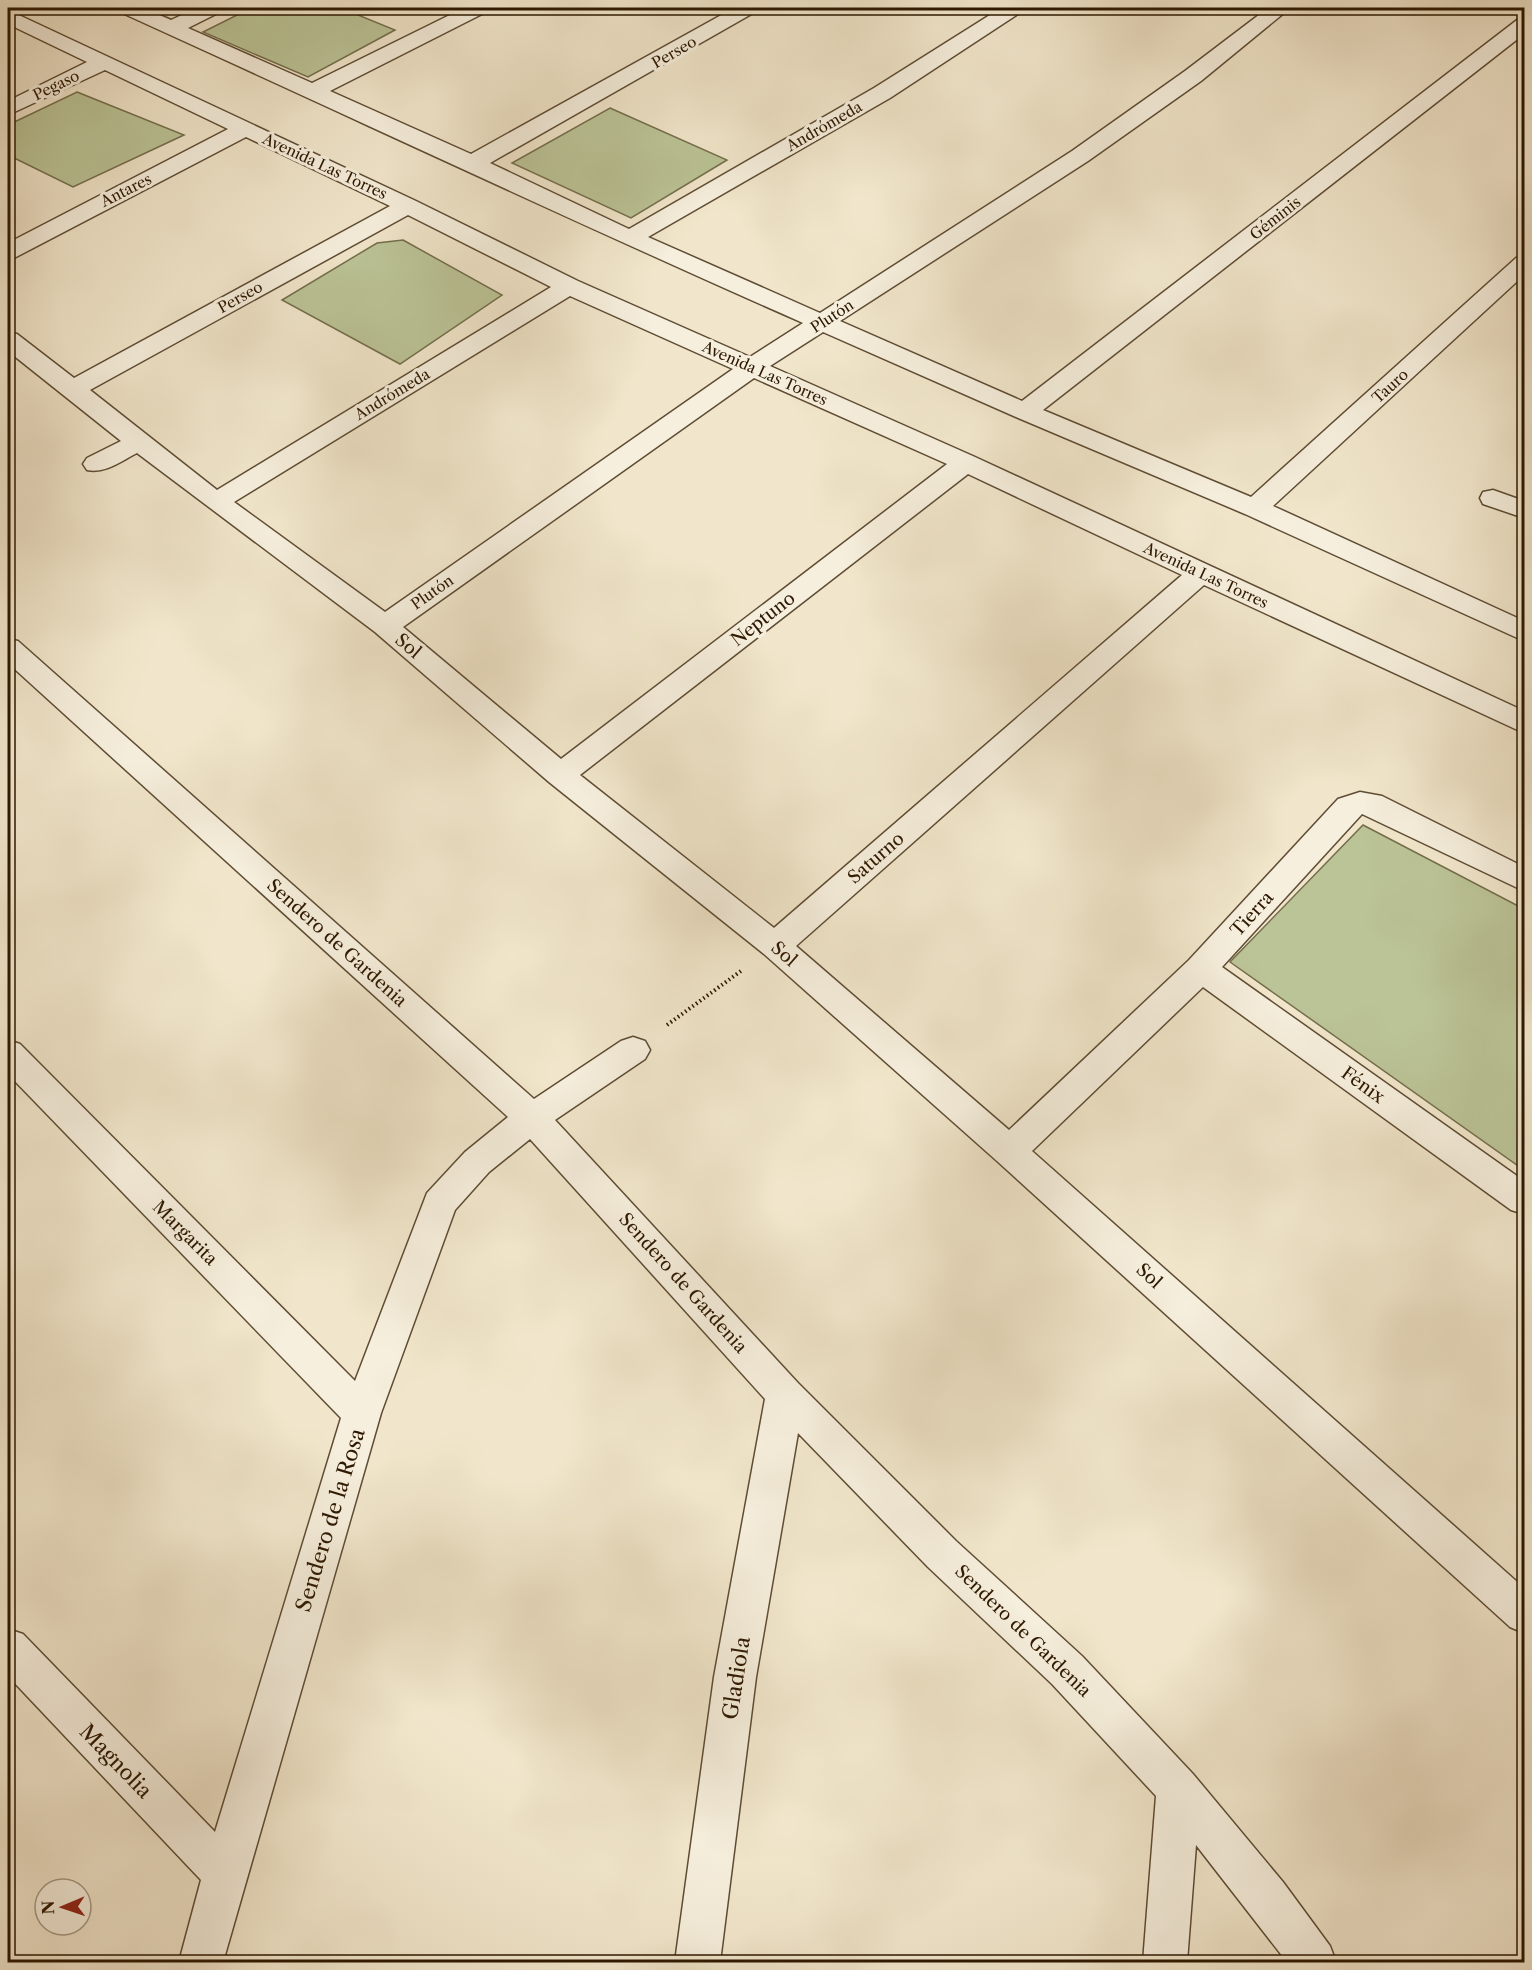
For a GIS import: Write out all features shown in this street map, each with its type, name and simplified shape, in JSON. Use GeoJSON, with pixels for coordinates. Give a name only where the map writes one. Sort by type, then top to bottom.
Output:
{"type":"FeatureCollection","features":[{"type":"Feature","properties":{"kind":"street"},"geometry":{"type":"LineString","coordinates":[[127,8],[630,238],[824,321],[1025,412],[1255,508],[1524,632]]}},
{"type":"Feature","properties":{"kind":"street"},"geometry":{"type":"LineString","coordinates":[[171,28],[213,8]]}},
{"type":"Feature","properties":{"kind":"street"},"geometry":{"type":"LineString","coordinates":[[311,92],[479,8]]}},
{"type":"Feature","properties":{"kind":"street","name":"Perseo"},"geometry":{"type":"LineString","coordinates":[[472,164],[748,8]]}},
{"type":"Feature","properties":{"kind":"street","name":"Andrómeda"},"geometry":{"type":"LineString","coordinates":[[630,238],[882,93],[1014,8]]}},
{"type":"Feature","properties":{"kind":"street","name":"Plutón"},"geometry":{"type":"LineString","coordinates":[[385,626],[752,367],[1080,156],[1193,76],[1280,8]]}},
{"type":"Feature","properties":{"kind":"street","name":"Avenida Las Torres"},"geometry":{"type":"LineString","coordinates":[[8,16],[408,206],[569,286],[966,463],[1524,723]]}},
{"type":"Feature","properties":{"kind":"street","name":"Géminis"},"geometry":{"type":"LineString","coordinates":[[1025,412],[1524,24]]}},
{"type":"Feature","properties":{"kind":"street","name":"Pegaso"},"geometry":{"type":"LineString","coordinates":[[8,109],[104,62]]}},
{"type":"Feature","properties":{"kind":"street","name":"Antares"},"geometry":{"type":"LineString","coordinates":[[8,252],[245,129]]}},
{"type":"Feature","properties":{"kind":"street","name":"Perseo"},"geometry":{"type":"LineString","coordinates":[[72,389],[408,206]]}},
{"type":"Feature","properties":{"kind":"street","name":"Tauro"},"geometry":{"type":"LineString","coordinates":[[1255,508],[1524,263]]}},
{"type":"Feature","properties":{"kind":"street","name":"Andrómeda"},"geometry":{"type":"LineString","coordinates":[[216,502],[569,286]]}},
{"type":"Feature","properties":{"kind":"street","name":"Sol"},"geometry":{"type":"LineString","coordinates":[[8,339],[216,502],[385,626],[560,775],[775,946],[1009,1151],[1524,1614]]}},
{"type":"Feature","properties":{"kind":"street"},"geometry":{"type":"LineString","coordinates":[[96,464],[139,442]]}},
{"type":"Feature","properties":{"kind":"street","name":"Neptuno"},"geometry":{"type":"LineString","coordinates":[[560,775],[966,463]]}},
{"type":"Feature","properties":{"kind":"street"},"geometry":{"type":"LineString","coordinates":[[1493,498],[1524,510]]}},
{"type":"Feature","properties":{"kind":"street","name":"Saturno"},"geometry":{"type":"LineString","coordinates":[[775,946],[1201,573]]}},
{"type":"Feature","properties":{"kind":"street","name":"Sendero de Gardenia"},"geometry":{"type":"LineString","coordinates":[[8,648],[532,1118],[785,1395],[942,1554],[1067,1670],[1178,1789],[1267,1898],[1314,1962]]}},
{"type":"Feature","properties":{"kind":"street","name":"Tierra"},"geometry":{"type":"LineString","coordinates":[[1009,1151],[1201,969],[1350,807],[1371,804],[1524,880]]}},
{"type":"Feature","properties":{"kind":"street","name":"Fénix"},"geometry":{"type":"LineString","coordinates":[[1201,969],[1524,1200]]}},
{"type":"Feature","properties":{"kind":"street"},"geometry":{"type":"LineString","coordinates":[[532,1118],[633,1050]]}},
{"type":"Feature","properties":{"kind":"street","name":"Margarita"},"geometry":{"type":"LineString","coordinates":[[8,1053],[362,1413]]}},
{"type":"Feature","properties":{"kind":"street","name":"Sendero de la Rosa"},"geometry":{"type":"LineString","coordinates":[[201,1962],[225,1873],[362,1413],[440,1203],[477,1162],[532,1118]]}},
{"type":"Feature","properties":{"kind":"street","name":"Gladiola"},"geometry":{"type":"LineString","coordinates":[[697,1962],[735,1677],[785,1395]]}},
{"type":"Feature","properties":{"kind":"street","name":"Magnolia"},"geometry":{"type":"LineString","coordinates":[[8,1648],[225,1873]]}},
{"type":"Feature","properties":{"kind":"street"},"geometry":{"type":"LineString","coordinates":[[1165,1962],[1178,1789]]}},
{"type":"Feature","properties":{"kind":"path"},"geometry":{"type":"LineString","coordinates":[[633,1050],[775,946]]}},
{"type":"Feature","properties":{"kind":"green space"},"geometry":{"type":"Polygon","coordinates":[[[251,8],[341,8],[395,30],[308,77],[203,32],[251,8]]]}},
{"type":"Feature","properties":{"kind":"green space"},"geometry":{"type":"Polygon","coordinates":[[[77,92],[184,135],[73,187],[8,155],[8,125],[77,92]]]}},
{"type":"Feature","properties":{"kind":"green space"},"geometry":{"type":"Polygon","coordinates":[[[610,108],[727,160],[631,218],[512,163],[610,108]]]}},
{"type":"Feature","properties":{"kind":"green space"},"geometry":{"type":"Polygon","coordinates":[[[403,240],[502,295],[400,364],[282,300],[377,243],[403,240]]]}},
{"type":"Feature","properties":{"kind":"green space"},"geometry":{"type":"Polygon","coordinates":[[[1363,825],[1524,909],[1524,1170],[1230,962],[1363,825]]]}}]}
